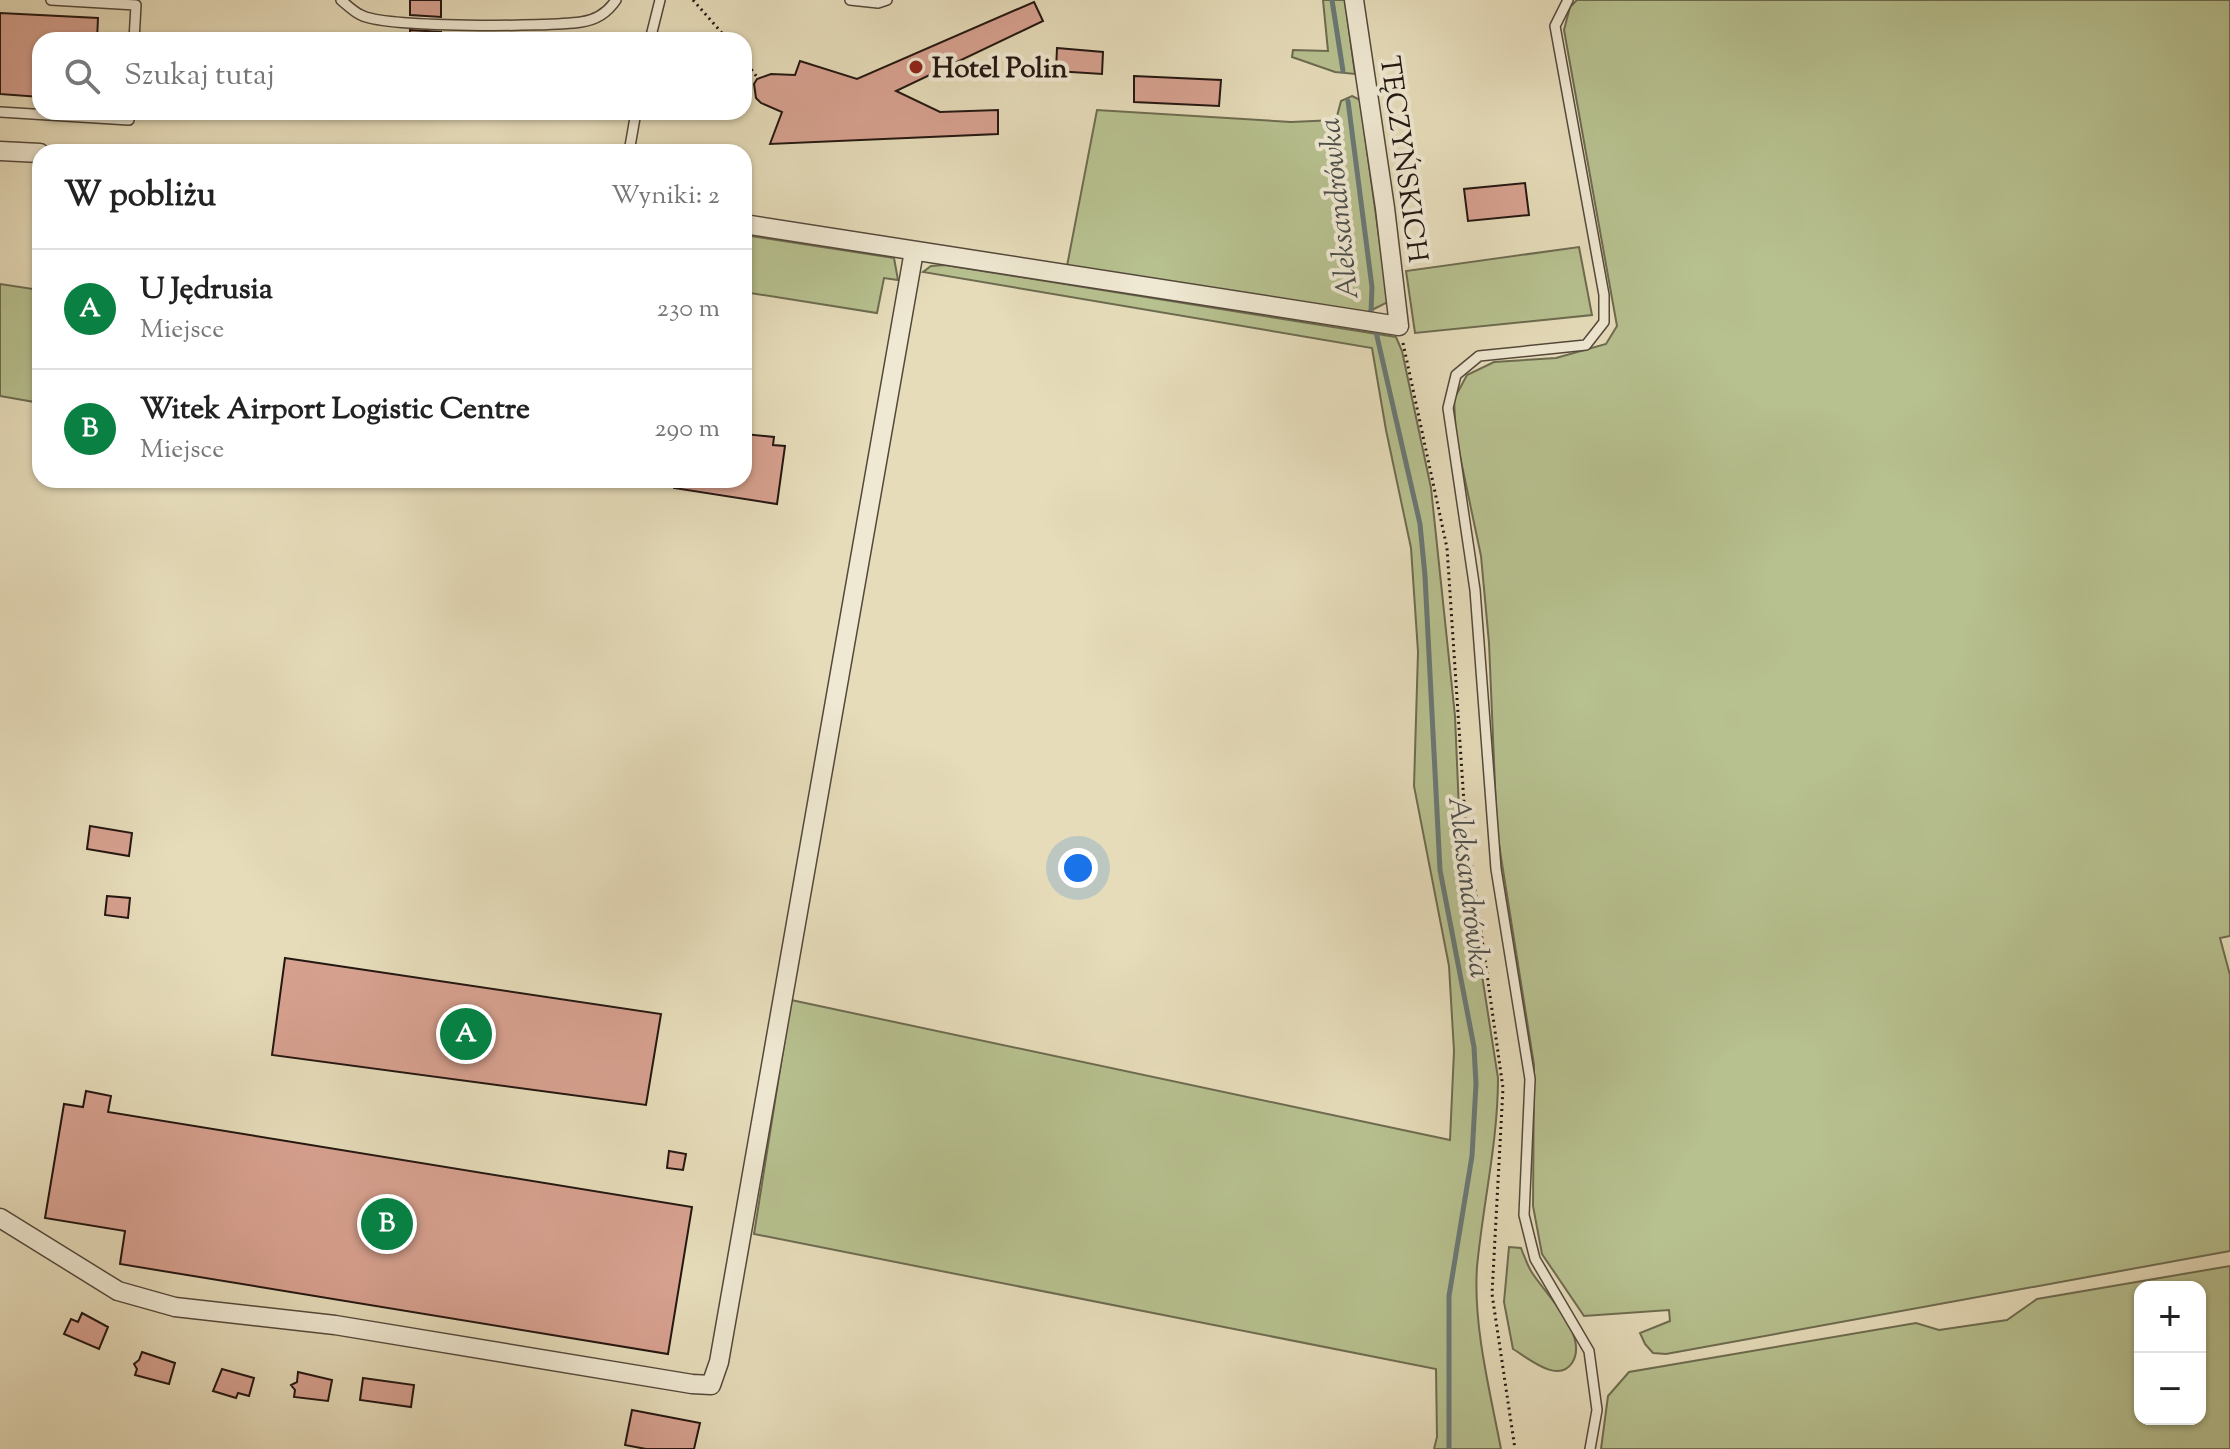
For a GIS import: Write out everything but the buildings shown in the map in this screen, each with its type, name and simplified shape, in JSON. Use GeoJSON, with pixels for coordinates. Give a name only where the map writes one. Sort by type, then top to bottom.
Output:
{"type":"FeatureCollection","features":[{"type":"Feature","properties":{"kind":"street","name":"TĘCZYŃSKICH"},"geometry":{"type":"LineString","coordinates":[[1354,0],[1399,326]]}},
{"type":"Feature","properties":{"kind":"street"},"geometry":{"type":"LineString","coordinates":[[0,151],[32,153]]}},
{"type":"Feature","properties":{"kind":"street"},"geometry":{"type":"LineString","coordinates":[[752,225],[1399,326]]}},
{"type":"Feature","properties":{"kind":"street"},"geometry":{"type":"LineString","coordinates":[[0,1218],[118,1291],[175,1307],[335,1325],[711,1385],[719,1362],[914,251]]}},
{"type":"Feature","properties":{"kind":"lane"},"geometry":{"type":"LineString","coordinates":[[51,0],[136,5],[134,32]]}},
{"type":"Feature","properties":{"kind":"lane"},"geometry":{"type":"LineString","coordinates":[[341,0],[362,16],[390,22],[519,25],[584,22],[608,12],[616,0]]}},
{"type":"Feature","properties":{"kind":"lane"},"geometry":{"type":"LineString","coordinates":[[652,32],[660,0]]}},
{"type":"Feature","properties":{"kind":"lane"},"geometry":{"type":"LineString","coordinates":[[850,0],[878,3],[887,0]]}},
{"type":"Feature","properties":{"kind":"lane"},"geometry":{"type":"LineString","coordinates":[[1568,0],[1555,26],[1604,295],[1604,322],[1586,345],[1479,356],[1456,375],[1448,408],[1475,590],[1496,869],[1530,1079],[1524,1215],[1535,1259],[1589,1351],[1597,1410],[1590,1449]]}},
{"type":"Feature","properties":{"kind":"lane"},"geometry":{"type":"LineString","coordinates":[[0,112],[32,114]]}},
{"type":"Feature","properties":{"kind":"lane"},"geometry":{"type":"LineString","coordinates":[[630,144],[635,120]]}},
{"type":"Feature","properties":{"kind":"path"},"geometry":{"type":"LineString","coordinates":[[693,0],[721,32]]}},
{"type":"Feature","properties":{"kind":"path"},"geometry":{"type":"LineString","coordinates":[[752,70],[757,77]]}},
{"type":"Feature","properties":{"kind":"path"},"geometry":{"type":"LineString","coordinates":[[1399,326],[1447,548],[1465,818],[1503,1088],[1492,1294],[1515,1449]]}},
{"type":"Feature","properties":{"kind":"green space"},"geometry":{"type":"Polygon","coordinates":[[[1323,0],[1345,0],[1355,74],[1335,72],[1292,57],[1293,50],[1328,51],[1323,0]]]}},
{"type":"Feature","properties":{"kind":"green space"},"geometry":{"type":"Polygon","coordinates":[[[1577,0],[2230,0],[2230,936],[2220,938],[2230,975],[2230,1251],[1666,1354],[1653,1353],[1640,1333],[1670,1321],[1669,1310],[1584,1316],[1542,1254],[1533,1206],[1534,1065],[1497,832],[1489,643],[1481,556],[1456,437],[1454,399],[1467,375],[1494,362],[1556,358],[1606,344],[1617,326],[1564,30],[1570,7],[1577,0]]]}},
{"type":"Feature","properties":{"kind":"green space"},"geometry":{"type":"Polygon","coordinates":[[[1352,96],[1360,100],[1388,302],[1362,315],[1067,266],[1097,110],[1291,122],[1336,120],[1341,101],[1352,96]]]}},
{"type":"Feature","properties":{"kind":"green space"},"geometry":{"type":"Polygon","coordinates":[[[752,236],[894,258],[898,280],[884,278],[877,313],[752,293],[752,236]]]}},
{"type":"Feature","properties":{"kind":"green space"},"geometry":{"type":"Polygon","coordinates":[[[1579,247],[1592,315],[1415,333],[1406,271],[1579,247]]]}},
{"type":"Feature","properties":{"kind":"green space"},"geometry":{"type":"Polygon","coordinates":[[[945,265],[1396,337],[1402,351],[1431,488],[1455,716],[1460,834],[1498,1078],[1496,1126],[1476,1289],[1483,1358],[1501,1449],[1434,1449],[1437,1437],[1436,1369],[754,1234],[791,1000],[1450,1140],[1454,1051],[1449,966],[1414,786],[1418,652],[1411,548],[1372,348],[923,272],[931,266],[945,265]]]}},
{"type":"Feature","properties":{"kind":"green space"},"geometry":{"type":"Polygon","coordinates":[[[0,284],[32,289],[32,402],[0,396],[0,284]]]}},
{"type":"Feature","properties":{"kind":"green space"},"geometry":{"type":"Polygon","coordinates":[[[1509,1247],[1521,1248],[1531,1271],[1570,1327],[1576,1352],[1566,1369],[1559,1371],[1543,1367],[1513,1349],[1504,1302],[1509,1247]]]}},
{"type":"Feature","properties":{"kind":"green space"},"geometry":{"type":"Polygon","coordinates":[[[2230,1266],[2230,1449],[1601,1449],[1608,1396],[1629,1372],[1916,1323],[1939,1330],[2007,1320],[2037,1299],[2134,1282],[2134,1425],[2206,1425],[2206,1281],[2142,1281],[2230,1266]]]}},
{"type":"Feature","properties":{"kind":"waterway","name":"Aleksandrówka"},"geometry":{"type":"LineString","coordinates":[[1332,0],[1343,71]]}},
{"type":"Feature","properties":{"kind":"waterway","name":"Aleksandrówka"},"geometry":{"type":"LineString","coordinates":[[1348,101],[1372,287],[1371,312]]}},
{"type":"Feature","properties":{"kind":"waterway","name":"Aleksandrówka"},"geometry":{"type":"LineString","coordinates":[[1376,332],[1420,524],[1440,870],[1474,1047],[1476,1084],[1472,1156],[1449,1296],[1449,1449]]}},
{"type":"Feature","properties":{"kind":"place","name":"Hotel Polin"},"geometry":{"type":"Point","coordinates":[916,67]}},
{"type":"Feature","properties":{"kind":"place","name":"U Jędrusia"},"geometry":{"type":"Point","coordinates":[466,1034]}},
{"type":"Feature","properties":{"kind":"place","name":"Witek Airport Logistic Centre"},"geometry":{"type":"Point","coordinates":[387,1224]}}]}
